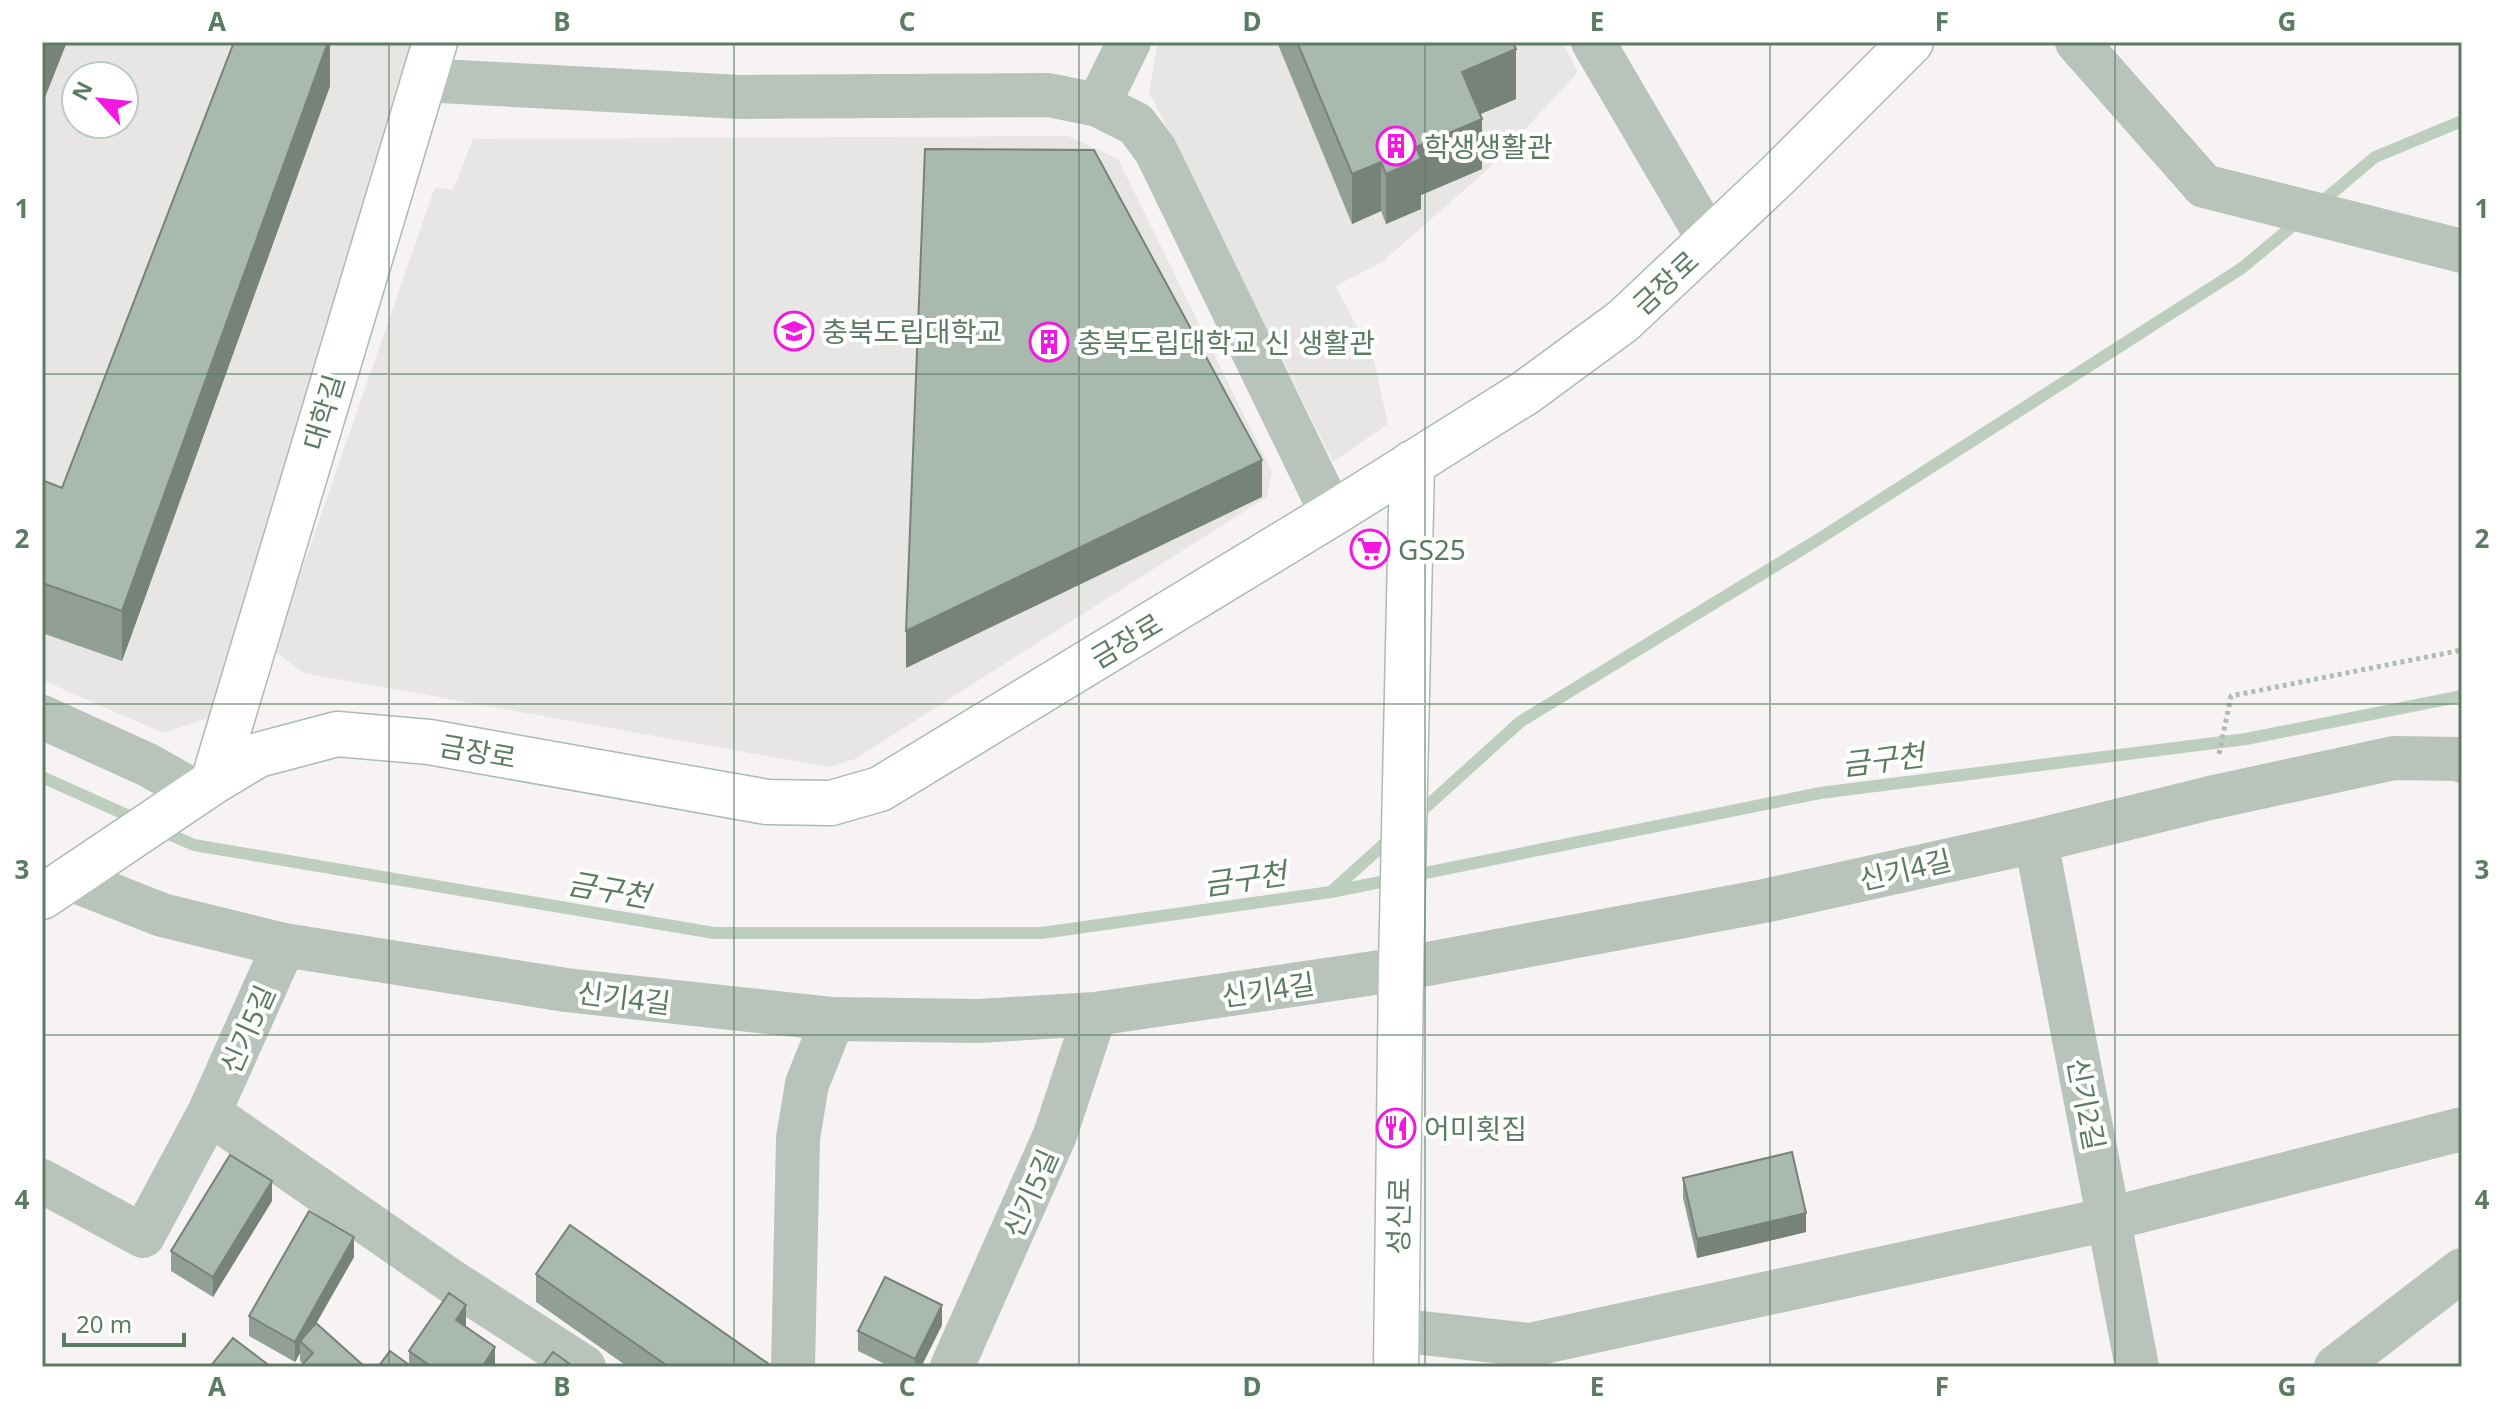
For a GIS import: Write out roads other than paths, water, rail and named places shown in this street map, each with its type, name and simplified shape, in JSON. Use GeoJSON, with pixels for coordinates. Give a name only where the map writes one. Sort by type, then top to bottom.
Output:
{"type":"FeatureCollection","features":[{"type":"Feature","properties":{"kind":"main road","name":"금장로"},"geometry":{"type":"LineString","coordinates":[[65,880],[258,755],[337,734],[429,742],[767,802],[831,803],[880,789],[1525,393],[1623,321],[1911,42]]}},
{"type":"Feature","properties":{"kind":"main road","name":"대학길"},"geometry":{"type":"LineString","coordinates":[[205,787],[428,61]]}},
{"type":"Feature","properties":{"kind":"main road","name":"성신로"},"geometry":{"type":"LineString","coordinates":[[1396,1349],[1412,463]]}},
{"type":"Feature","properties":{"kind":"street"},"geometry":{"type":"LineString","coordinates":[[1098,105],[1129,42]]}},
{"type":"Feature","properties":{"kind":"street"},"geometry":{"type":"LineString","coordinates":[[1593,42],[1709,240]]}},
{"type":"Feature","properties":{"kind":"street"},"geometry":{"type":"LineString","coordinates":[[2077,42],[2204,186],[2462,251]]}},
{"type":"Feature","properties":{"kind":"street"},"geometry":{"type":"LineString","coordinates":[[428,61],[740,97],[1048,95],[1098,105],[1136,124],[1156,151],[1332,514]]}},
{"type":"Feature","properties":{"kind":"street"},"geometry":{"type":"LineString","coordinates":[[42,717],[205,787]]}},
{"type":"Feature","properties":{"kind":"street","name":"신기4길"},"geometry":{"type":"LineString","coordinates":[[65,880],[162,915],[284,945],[566,990],[833,1019],[979,1021],[1095,1014],[1401,969],[1764,901],[2394,758],[2462,761]]}},
{"type":"Feature","properties":{"kind":"street","name":"신기2길"},"geometry":{"type":"LineString","coordinates":[[2036,841],[2137,1367]]}},
{"type":"Feature","properties":{"kind":"street","name":"신기5길"},"geometry":{"type":"LineString","coordinates":[[42,1181],[143,1236],[209,1113],[284,945]]}},
{"type":"Feature","properties":{"kind":"street","name":"신기5길"},"geometry":{"type":"LineString","coordinates":[[952,1367],[1055,1135],[1095,1014]]}},
{"type":"Feature","properties":{"kind":"street"},"geometry":{"type":"LineString","coordinates":[[793,1367],[798,1138],[807,1084],[833,1019]]}},
{"type":"Feature","properties":{"kind":"street"},"geometry":{"type":"LineString","coordinates":[[209,1113],[451,1281],[584,1367]]}},
{"type":"Feature","properties":{"kind":"street"},"geometry":{"type":"LineString","coordinates":[[1396,1349],[1530,1345],[2109,1219],[2462,1129]]}},
{"type":"Feature","properties":{"kind":"street"},"geometry":{"type":"LineString","coordinates":[[2336,1367],[2462,1270]]}},
{"type":"Feature","properties":{"kind":"waterway"},"geometry":{"type":"LineString","coordinates":[[2318,205],[2375,157],[2462,121]]}},
{"type":"Feature","properties":{"kind":"waterway"},"geometry":{"type":"LineString","coordinates":[[1416,816],[1520,722],[1819,539],[2242,268],[2301,219]]}},
{"type":"Feature","properties":{"kind":"waterway","name":"금구천"},"geometry":{"type":"LineString","coordinates":[[160,830],[194,845],[714,933],[1042,933],[1331,892],[1820,793],[2246,739],[2462,696]]}},
{"type":"Feature","properties":{"kind":"waterway","name":"금구천"},"geometry":{"type":"LineString","coordinates":[[42,777],[140,821]]}},
{"type":"Feature","properties":{"kind":"waterway"},"geometry":{"type":"LineString","coordinates":[[1332,891],[1393,836]]}},
{"type":"Feature","properties":{"kind":"place","name":"학생생활관"},"geometry":{"type":"Point","coordinates":[1396,146]}},
{"type":"Feature","properties":{"kind":"place","name":"충북도립대학교"},"geometry":{"type":"Point","coordinates":[794,331]}},
{"type":"Feature","properties":{"kind":"place","name":"충북도립대학교 신 생활관"},"geometry":{"type":"Point","coordinates":[1049,342]}},
{"type":"Feature","properties":{"kind":"place","name":"GS25"},"geometry":{"type":"Point","coordinates":[1370,549]}},
{"type":"Feature","properties":{"kind":"place","name":"어미횟집"},"geometry":{"type":"Point","coordinates":[1396,1128]}}]}
